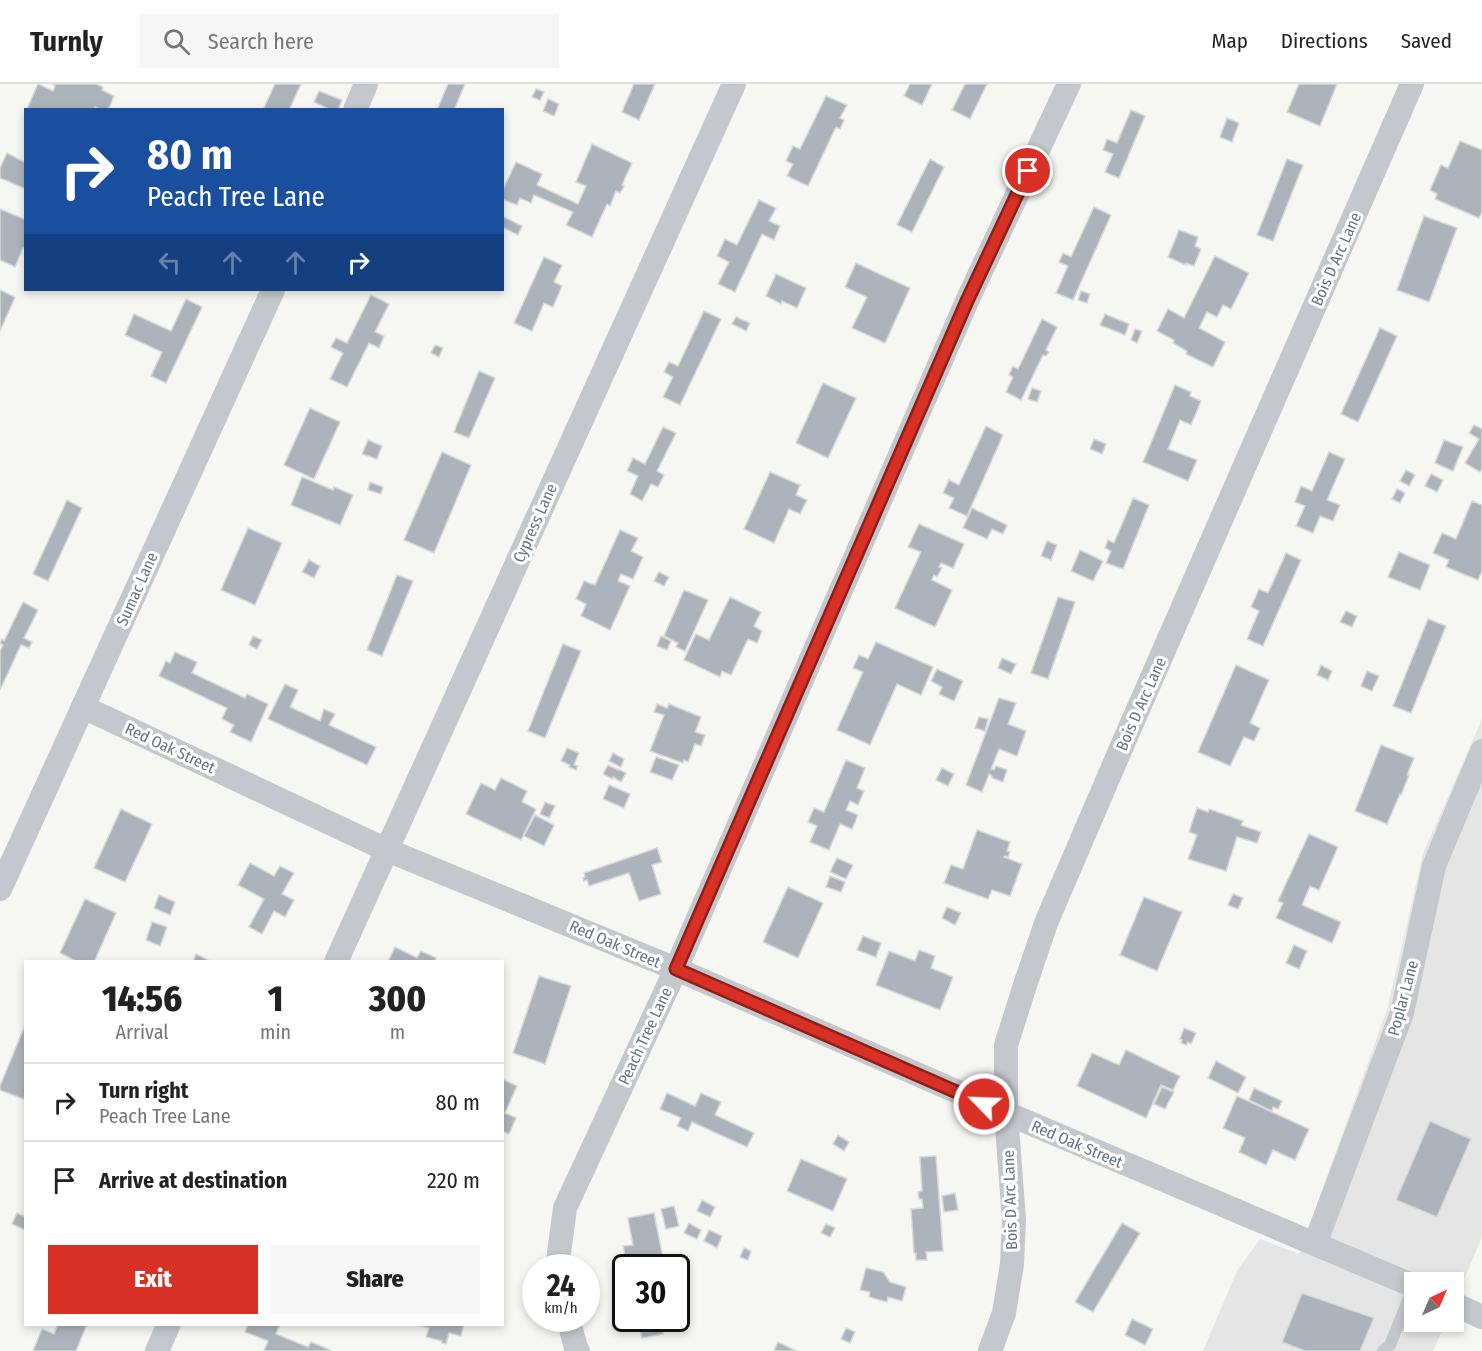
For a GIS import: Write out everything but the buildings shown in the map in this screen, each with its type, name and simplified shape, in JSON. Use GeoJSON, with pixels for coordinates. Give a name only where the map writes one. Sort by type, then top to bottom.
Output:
{"type":"FeatureCollection","features":[{"type":"Feature","properties":{"kind":"street"},"geometry":{"type":"LineString","coordinates":[[356,108],[366,84]]}},
{"type":"Feature","properties":{"kind":"street","name":"Cypress Lane"},"geometry":{"type":"LineString","coordinates":[[337,960],[734,84]]}},
{"type":"Feature","properties":{"kind":"street","name":"Peach Tree Lane"},"geometry":{"type":"LineString","coordinates":[[559,1254],[565,1208],[676,969],[967,301],[1069,84]]}},
{"type":"Feature","properties":{"kind":"street","name":"Bois D Arc Lane"},"geometry":{"type":"LineString","coordinates":[[990,1351],[1004,1313],[1012,1264],[1014,1220],[1006,1113],[1006,1045],[1046,923],[1412,84]]}},
{"type":"Feature","properties":{"kind":"street","name":"Sumac Lane"},"geometry":{"type":"LineString","coordinates":[[0,889],[273,291]]}},
{"type":"Feature","properties":{"kind":"street","name":"Red Oak Street"},"geometry":{"type":"LineString","coordinates":[[83,707],[387,850],[676,969],[1006,1113],[1404,1282]]}},
{"type":"Feature","properties":{"kind":"street","name":"Poplar Lane"},"geometry":{"type":"LineString","coordinates":[[1315,1244],[1402,1012],[1434,866],[1482,751]]}},
{"type":"Feature","properties":{"kind":"street"},"geometry":{"type":"LineString","coordinates":[[1464,1309],[1482,1317]]}},
{"type":"Feature","properties":{"kind":"street"},"geometry":{"type":"LineString","coordinates":[[157,1351],[168,1326]]}},
{"type":"Feature","properties":{"kind":"street"},"geometry":{"type":"LineString","coordinates":[[572,1332],[578,1351]]}},
{"type":"Feature","properties":{"kind":"lane"},"geometry":{"type":"LineString","coordinates":[[1383,1351],[1390,1345],[1404,1311]]}},
{"type":"Feature","properties":{"kind":"shaded area"},"geometry":{"type":"Polygon","coordinates":[[[1482,719],[1482,1237],[1464,1279],[1464,1272],[1404,1272],[1404,1332],[1442,1332],[1433,1351],[1203,1351],[1237,1271],[1260,1239],[1299,1254],[1387,1010],[1423,854],[1482,719]]]}},
{"type":"Feature","properties":{"kind":"route"},"geometry":{"type":"LineString","coordinates":[[984,1104],[676,969],[967,301],[1028,171]]}}]}
